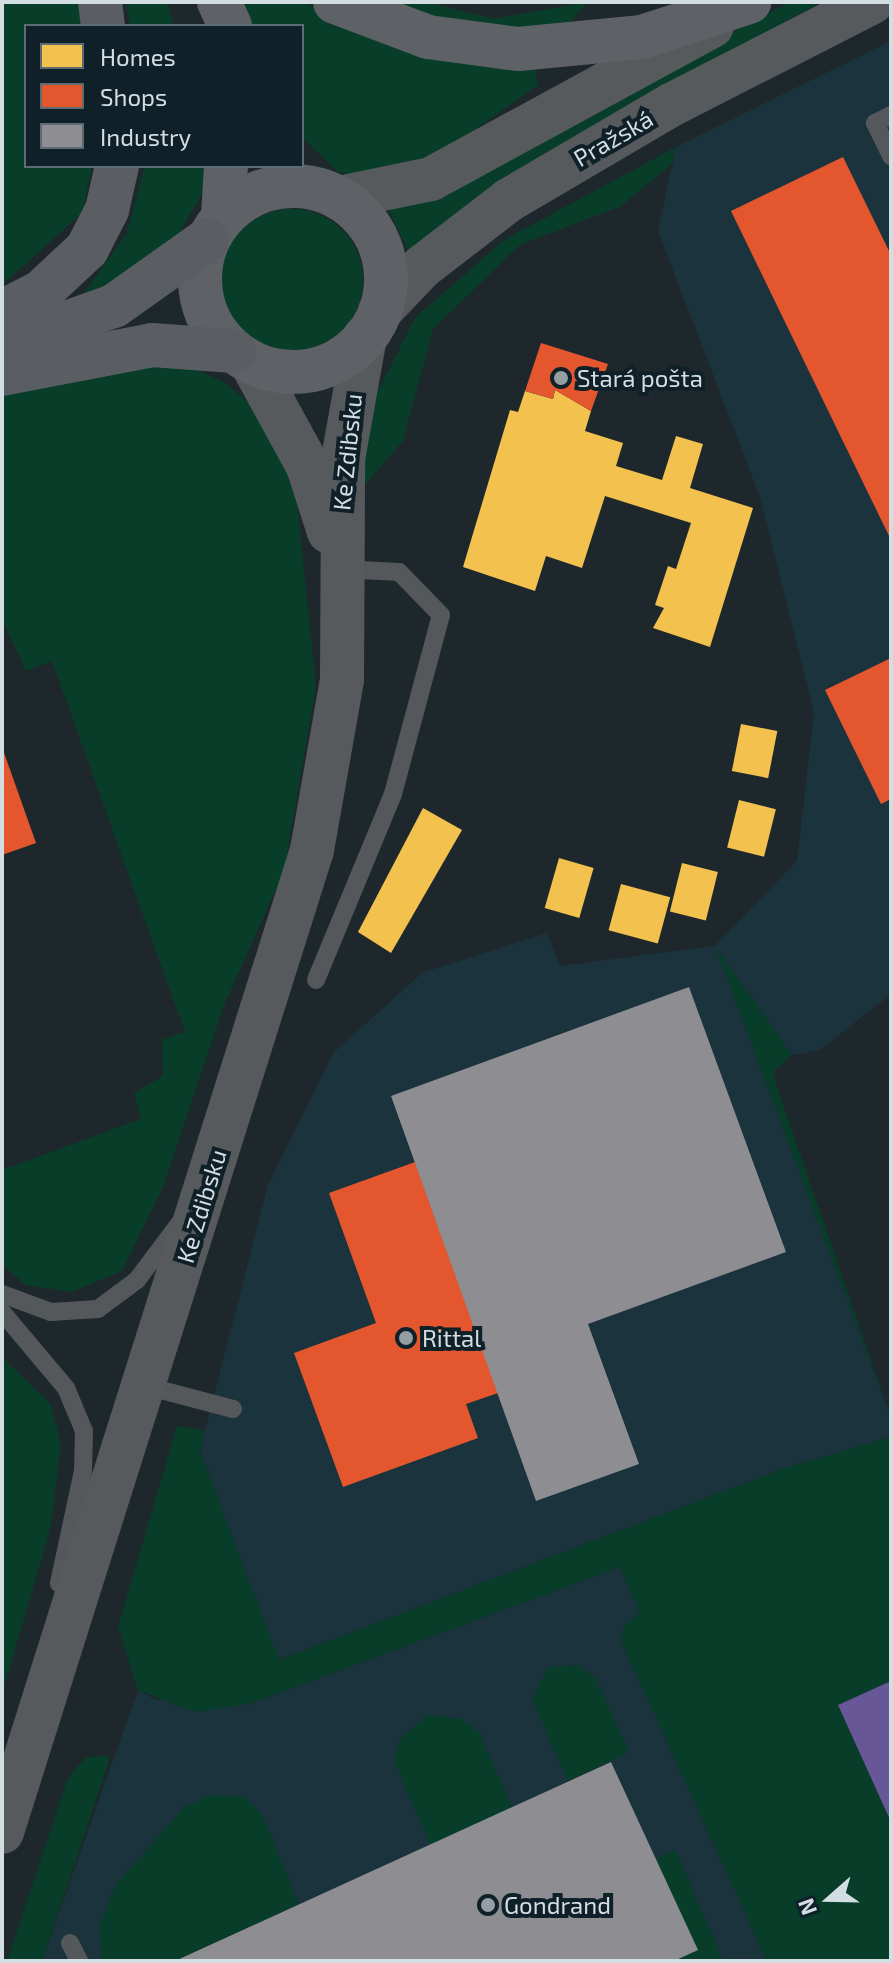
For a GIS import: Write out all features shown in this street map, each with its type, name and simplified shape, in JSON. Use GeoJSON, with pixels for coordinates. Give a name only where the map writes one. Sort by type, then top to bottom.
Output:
{"type":"FeatureCollection","features":[{"type":"Feature","properties":{"kind":"highway"},"geometry":{"type":"LineString","coordinates":[[100,2],[103,24]]}},
{"type":"Feature","properties":{"kind":"highway"},"geometry":{"type":"LineString","coordinates":[[2,312],[41,292],[87,249],[107,210],[117,168]]}},
{"type":"Feature","properties":{"kind":"highway"},"geometry":{"type":"LineString","coordinates":[[2,346],[114,306],[215,228]]}},
{"type":"Feature","properties":{"kind":"highway"},"geometry":{"type":"LineString","coordinates":[[2,374],[152,345],[242,357]]}},
{"type":"Feature","properties":{"kind":"main road"},"geometry":{"type":"LineString","coordinates":[[203,2],[208,24]]}},
{"type":"Feature","properties":{"kind":"main road"},"geometry":{"type":"LineString","coordinates":[[219,2],[229,24]]}},
{"type":"Feature","properties":{"kind":"main road"},"geometry":{"type":"LineString","coordinates":[[335,2],[428,37],[549,49],[642,37],[749,2]]}},
{"type":"Feature","properties":{"kind":"main road","name":"Pražská"},"geometry":{"type":"LineString","coordinates":[[336,196],[431,179],[756,2]]}},
{"type":"Feature","properties":{"kind":"main road","name":"Pražská"},"geometry":{"type":"LineString","coordinates":[[373,324],[422,267],[509,200],[671,105],[872,2]]}},
{"type":"Feature","properties":{"kind":"main road"},"geometry":{"type":"LineString","coordinates":[[226,168],[215,228],[199,270],[203,304],[242,357],[312,370],[341,359],[373,324],[386,288],[379,244],[304,163]]}},
{"type":"Feature","properties":{"kind":"main road"},"geometry":{"type":"LineString","coordinates":[[215,228],[273,187],[336,196]]}},
{"type":"Feature","properties":{"kind":"main road","name":"Ke Zdibsku"},"geometry":{"type":"LineString","coordinates":[[3,1827],[146,1386],[312,850],[331,766],[342,680],[338,569],[346,420],[373,324]]}},
{"type":"Feature","properties":{"kind":"main road","name":"Ke Zdibsku"},"geometry":{"type":"LineString","coordinates":[[242,357],[308,466],[338,569]]}},
{"type":"Feature","properties":{"kind":"lane"},"geometry":{"type":"LineString","coordinates":[[891,115],[875,123],[891,156]]}},
{"type":"Feature","properties":{"kind":"lane"},"geometry":{"type":"LineString","coordinates":[[316,980],[393,794],[441,615],[399,572],[338,569]]}},
{"type":"Feature","properties":{"kind":"lane"},"geometry":{"type":"LineString","coordinates":[[2,1294],[51,1312],[98,1309],[137,1280],[205,1190]]}},
{"type":"Feature","properties":{"kind":"lane"},"geometry":{"type":"LineString","coordinates":[[2,1312],[72,1397],[85,1448],[3,1827]]}},
{"type":"Feature","properties":{"kind":"lane"},"geometry":{"type":"LineString","coordinates":[[146,1386],[233,1409]]}},
{"type":"Feature","properties":{"kind":"lane"},"geometry":{"type":"LineString","coordinates":[[70,1943],[79,1961]]}},
{"type":"Feature","properties":{"kind":"shaded area"},"geometry":{"type":"Polygon","coordinates":[[[891,41],[891,994],[820,1050],[792,1055],[717,950],[891,1418],[891,1437],[785,1468],[278,1660],[200,1450],[268,1185],[333,1053],[422,973],[547,933],[560,966],[715,946],[797,861],[814,712],[760,497],[658,231],[676,147],[891,41]]]}},
{"type":"Feature","properties":{"kind":"shaded area"},"geometry":{"type":"Polygon","coordinates":[[[620,1567],[640,1612],[622,1643],[767,1961],[42,1961],[138,1690],[154,1699],[249,1704],[620,1567]]]}},
{"type":"Feature","properties":{"kind":"shaded area"},"geometry":{"type":"Polygon","coordinates":[[[891,1681],[891,1822],[838,1705],[891,1681]]]}},
{"type":"Feature","properties":{"kind":"green space"},"geometry":{"type":"Polygon","coordinates":[[[2,2],[82,2],[86,24],[24,24],[24,168],[92,168],[82,213],[2,285],[2,2]]]}},
{"type":"Feature","properties":{"kind":"green space"},"geometry":{"type":"Polygon","coordinates":[[[126,2],[167,2],[173,24],[130,24],[126,2]]]}},
{"type":"Feature","properties":{"kind":"green space"},"geometry":{"type":"Polygon","coordinates":[[[244,2],[303,2],[374,38],[535,70],[538,85],[437,156],[361,177],[338,172],[304,139],[304,24],[250,24],[244,2]]]}},
{"type":"Feature","properties":{"kind":"green space"},"geometry":{"type":"Polygon","coordinates":[[[378,2],[427,2],[494,19],[587,2],[569,24],[479,29],[378,2]]]}},
{"type":"Feature","properties":{"kind":"green space"},"geometry":{"type":"Polygon","coordinates":[[[791,2],[822,2],[640,98],[479,196],[409,253],[388,208],[791,2]]]}},
{"type":"Feature","properties":{"kind":"green space"},"geometry":{"type":"Polygon","coordinates":[[[676,147],[671,165],[621,206],[520,245],[433,329],[403,441],[356,495],[370,407],[415,318],[504,240],[676,147]]]}},
{"type":"Feature","properties":{"kind":"green space"},"geometry":{"type":"Polygon","coordinates":[[[144,168],[205,168],[202,193],[173,245],[139,271],[80,299],[127,233],[144,168]]]}},
{"type":"Feature","properties":{"kind":"green space"},"geometry":{"type":"Polygon","coordinates":[[[292,209],[319,214],[342,230],[358,253],[363,280],[358,307],[342,330],[319,346],[292,351],[265,346],[242,330],[226,307],[221,280],[226,253],[242,230],[265,214],[292,209]]]}},
{"type":"Feature","properties":{"kind":"green space"},"geometry":{"type":"Polygon","coordinates":[[[150,365],[187,366],[224,382],[253,406],[280,447],[297,502],[316,686],[284,871],[225,1003],[163,1187],[122,1271],[72,1292],[26,1285],[2,1265],[2,1170],[141,1119],[134,1093],[163,1076],[162,1040],[185,1032],[52,661],[26,671],[2,619],[2,393],[150,365]]]}},
{"type":"Feature","properties":{"kind":"green space"},"geometry":{"type":"Polygon","coordinates":[[[715,946],[792,1055],[774,1071],[776,1084],[891,1418],[715,946]]]}},
{"type":"Feature","properties":{"kind":"green space"},"geometry":{"type":"Polygon","coordinates":[[[2,1357],[50,1403],[61,1443],[51,1526],[2,1694],[2,1357]]]}},
{"type":"Feature","properties":{"kind":"green space"},"geometry":{"type":"Polygon","coordinates":[[[177,1426],[205,1430],[200,1451],[279,1660],[785,1468],[891,1437],[891,1681],[838,1705],[891,1822],[891,1961],[767,1961],[622,1643],[623,1626],[640,1612],[620,1567],[249,1704],[195,1712],[138,1690],[118,1627],[177,1426]]]}},
{"type":"Feature","properties":{"kind":"green space"},"geometry":{"type":"Polygon","coordinates":[[[579,1665],[596,1679],[629,1752],[568,1781],[532,1699],[549,1667],[579,1665]]]}},
{"type":"Feature","properties":{"kind":"green space"},"geometry":{"type":"Polygon","coordinates":[[[427,1715],[462,1719],[479,1732],[512,1807],[430,1845],[394,1760],[399,1741],[427,1715]]]}},
{"type":"Feature","properties":{"kind":"green space"},"geometry":{"type":"Polygon","coordinates":[[[103,1755],[110,1758],[42,1961],[7,1961],[68,1778],[85,1758],[103,1755]]]}},
{"type":"Feature","properties":{"kind":"green space"},"geometry":{"type":"Polygon","coordinates":[[[212,1795],[244,1797],[262,1814],[299,1904],[175,1961],[102,1961],[99,1925],[117,1884],[184,1807],[212,1795]]]}},
{"type":"Feature","properties":{"kind":"green space"},"geometry":{"type":"Polygon","coordinates":[[[675,1849],[723,1961],[674,1961],[656,1859],[675,1849]]]}},
{"type":"Feature","properties":{"kind":"building: Homes"},"geometry":{"type":"Polygon","coordinates":[[[555,390],[591,411],[585,431],[623,443],[616,466],[662,480],[676,436],[703,444],[690,488],[753,508],[710,647],[653,628],[664,608],[655,605],[668,566],[676,569],[691,523],[605,496],[582,568],[546,556],[535,591],[463,567],[510,410],[518,412],[525,391],[553,399],[555,390]]]}},
{"type":"Feature","properties":{"kind":"building: Homes"},"geometry":{"type":"Polygon","coordinates":[[[741,724],[777,731],[768,778],[732,771],[741,724]]]}},
{"type":"Feature","properties":{"kind":"building: Homes"},"geometry":{"type":"Polygon","coordinates":[[[739,800],[776,809],[764,857],[727,848],[739,800]]]}},
{"type":"Feature","properties":{"kind":"building: Homes"},"geometry":{"type":"Polygon","coordinates":[[[423,808],[462,830],[391,953],[358,932],[423,808]]]}},
{"type":"Feature","properties":{"kind":"building: Homes"},"geometry":{"type":"Polygon","coordinates":[[[559,858],[594,868],[579,918],[545,908],[559,858]]]}},
{"type":"Feature","properties":{"kind":"building: Homes"},"geometry":{"type":"Polygon","coordinates":[[[682,863],[718,872],[706,920],[670,912],[682,863]]]}},
{"type":"Feature","properties":{"kind":"building: Homes"},"geometry":{"type":"Polygon","coordinates":[[[621,884],[670,897],[658,944],[609,930],[621,884]]]}},
{"type":"Feature","properties":{"kind":"building: Shops"},"geometry":{"type":"Polygon","coordinates":[[[843,157],[891,255],[891,540],[731,211],[843,157]]]}},
{"type":"Feature","properties":{"kind":"building: Shops"},"geometry":{"type":"Polygon","coordinates":[[[541,343],[608,364],[591,411],[555,390],[553,399],[525,391],[541,343]]]}},
{"type":"Feature","properties":{"kind":"building: Shops"},"geometry":{"type":"Polygon","coordinates":[[[891,658],[891,799],[881,804],[825,690],[891,658]]]}},
{"type":"Feature","properties":{"kind":"building: Shops"},"geometry":{"type":"Polygon","coordinates":[[[2,747],[36,843],[2,855],[2,747]]]}},
{"type":"Feature","properties":{"kind":"building: Shops","name":"Rittal"},"geometry":{"type":"Polygon","coordinates":[[[415,1162],[498,1393],[466,1404],[478,1438],[343,1487],[294,1353],[376,1323],[329,1193],[415,1162]]]}},
{"type":"Feature","properties":{"kind":"building: Industry"},"geometry":{"type":"Polygon","coordinates":[[[689,987],[786,1252],[588,1324],[639,1464],[536,1501],[391,1096],[689,987]]]}},
{"type":"Feature","properties":{"kind":"building: Industry","name":"Gondrand"},"geometry":{"type":"Polygon","coordinates":[[[611,1762],[698,1950],[674,1961],[175,1961],[611,1762]]]}},
{"type":"Feature","properties":{"kind":"place","name":"Stará pošta"},"geometry":{"type":"Point","coordinates":[561,378]}},
{"type":"Feature","properties":{"kind":"place","name":"Rittal"},"geometry":{"type":"Point","coordinates":[406,1338]}},
{"type":"Feature","properties":{"kind":"place","name":"Gondrand"},"geometry":{"type":"Point","coordinates":[488,1905]}}]}
